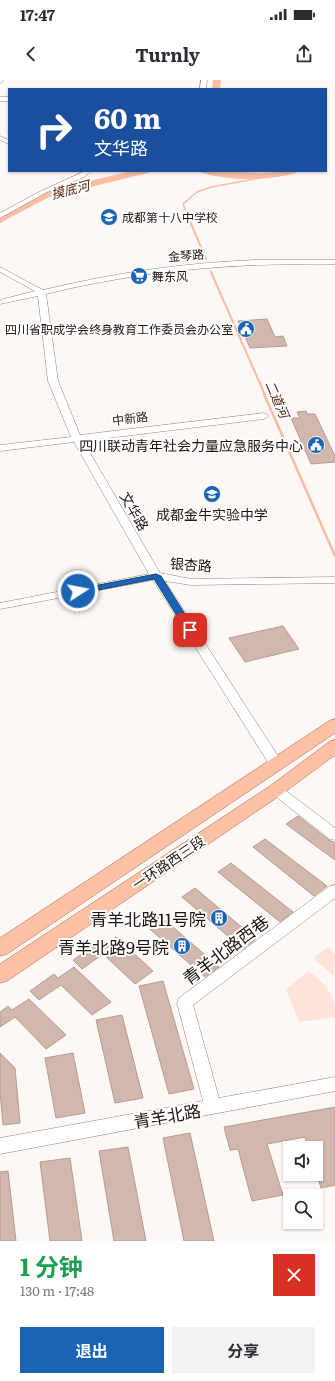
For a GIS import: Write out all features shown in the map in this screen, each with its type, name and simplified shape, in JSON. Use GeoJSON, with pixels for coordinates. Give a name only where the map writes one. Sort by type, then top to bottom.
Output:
{"type":"FeatureCollection","features":[{"type":"Feature","properties":{"kind":"main road","name":"一环路西三段"},"geometry":{"type":"LineString","coordinates":[[0,948],[335,725]]}},
{"type":"Feature","properties":{"kind":"main road","name":"一环路西三段"},"geometry":{"type":"LineString","coordinates":[[0,975],[276,790],[335,746]]}},
{"type":"Feature","properties":{"kind":"street"},"geometry":{"type":"LineString","coordinates":[[0,216],[43,192],[82,176],[88,172]]}},
{"type":"Feature","properties":{"kind":"street","name":"金琴路"},"geometry":{"type":"LineString","coordinates":[[0,302],[116,276],[157,270],[240,263],[335,262]]}},
{"type":"Feature","properties":{"kind":"street"},"geometry":{"type":"LineString","coordinates":[[0,269],[42,292]]}},
{"type":"Feature","properties":{"kind":"street","name":"文华路"},"geometry":{"type":"LineString","coordinates":[[42,292],[53,381],[76,437],[156,576],[276,764]]}},
{"type":"Feature","properties":{"kind":"street","name":"中新路"},"geometry":{"type":"LineString","coordinates":[[0,448],[76,437],[264,416]]}},
{"type":"Feature","properties":{"kind":"street","name":"银杏路"},"geometry":{"type":"LineString","coordinates":[[0,606],[156,576],[191,582],[335,580]]}},
{"type":"Feature","properties":{"kind":"street"},"geometry":{"type":"LineString","coordinates":[[276,790],[335,835]]}},
{"type":"Feature","properties":{"kind":"street","name":"青羊北路西巷"},"geometry":{"type":"LineString","coordinates":[[213,1107],[185,1003],[335,890]]}},
{"type":"Feature","properties":{"kind":"street","name":"青羊北路"},"geometry":{"type":"LineString","coordinates":[[0,1146],[335,1084]]}},
{"type":"Feature","properties":{"kind":"shaded area"},"geometry":{"type":"Polygon","coordinates":[[[328,947],[335,954],[334,976],[313,958],[328,947]]]}},
{"type":"Feature","properties":{"kind":"shaded area"},"geometry":{"type":"Polygon","coordinates":[[[309,971],[321,981],[332,996],[335,1017],[299,1022],[286,989],[309,971]]]}},
{"type":"Feature","properties":{"kind":"building","name":"四川省职成学会终身教育工作委员会办公室"},"geometry":{"type":"Polygon","coordinates":[[[267,319],[275,337],[283,336],[287,346],[250,348],[238,321],[267,319]]]}},
{"type":"Feature","properties":{"kind":"building","name":"四川联动青年社会力量应急服务中心"},"geometry":{"type":"Polygon","coordinates":[[[306,411],[307,414],[315,414],[335,456],[335,462],[311,464],[291,418],[300,418],[297,412],[306,411]]]}},
{"type":"Feature","properties":{"kind":"building"},"geometry":{"type":"Polygon","coordinates":[[[283,626],[299,649],[245,662],[229,638],[283,626]]]}},
{"type":"Feature","properties":{"kind":"building"},"geometry":{"type":"Polygon","coordinates":[[[298,816],[335,843],[335,860],[286,824],[298,816]]]}},
{"type":"Feature","properties":{"kind":"building"},"geometry":{"type":"Polygon","coordinates":[[[265,839],[327,886],[314,896],[253,847],[265,839]]]}},
{"type":"Feature","properties":{"kind":"building"},"geometry":{"type":"Polygon","coordinates":[[[231,863],[293,912],[280,922],[218,872],[231,863]]]}},
{"type":"Feature","properties":{"kind":"building","name":"青羊北路11号院"},"geometry":{"type":"Polygon","coordinates":[[[195,888],[256,939],[243,949],[182,897],[195,888]]]}},
{"type":"Feature","properties":{"kind":"building","name":"青羊北路9号院"},"geometry":{"type":"Polygon","coordinates":[[[158,914],[219,967],[205,977],[144,924],[158,914]]]}},
{"type":"Feature","properties":{"kind":"building"},"geometry":{"type":"Polygon","coordinates":[[[116,937],[153,971],[135,984],[103,954],[82,969],[73,960],[96,944],[100,948],[116,937]]]}},
{"type":"Feature","properties":{"kind":"building"},"geometry":{"type":"Polygon","coordinates":[[[74,967],[111,1002],[92,1015],[61,985],[39,1000],[30,991],[54,974],[58,978],[74,967]]]}},
{"type":"Feature","properties":{"kind":"building"},"geometry":{"type":"Polygon","coordinates":[[[163,981],[194,1089],[169,1094],[139,986],[163,981]]]}},
{"type":"Feature","properties":{"kind":"building"},"geometry":{"type":"Polygon","coordinates":[[[29,999],[66,1035],[46,1049],[15,1017],[0,1027],[0,1012],[8,1006],[12,1010],[29,999]]]}},
{"type":"Feature","properties":{"kind":"building"},"geometry":{"type":"Polygon","coordinates":[[[122,1015],[143,1098],[115,1103],[96,1020],[122,1015]]]}},
{"type":"Feature","properties":{"kind":"building"},"geometry":{"type":"Polygon","coordinates":[[[0,1053],[15,1068],[20,1123],[3,1125],[0,1092],[0,1053]]]}},
{"type":"Feature","properties":{"kind":"building"},"geometry":{"type":"Polygon","coordinates":[[[73,1053],[85,1113],[56,1118],[45,1058],[73,1053]]]}},
{"type":"Feature","properties":{"kind":"building"},"geometry":{"type":"Polygon","coordinates":[[[335,1107],[335,1185],[321,1188],[319,1181],[323,1181],[323,1141],[306,1141],[305,1137],[267,1144],[283,1195],[252,1201],[238,1149],[230,1150],[224,1127],[335,1107]]]}},
{"type":"Feature","properties":{"kind":"building"},"geometry":{"type":"Polygon","coordinates":[[[190,1133],[214,1241],[184,1241],[163,1138],[190,1133]]]}},
{"type":"Feature","properties":{"kind":"building"},"geometry":{"type":"Polygon","coordinates":[[[128,1147],[146,1241],[114,1241],[99,1151],[128,1147]]]}},
{"type":"Feature","properties":{"kind":"building"},"geometry":{"type":"Polygon","coordinates":[[[70,1158],[82,1241],[50,1241],[40,1162],[70,1158]]]}},
{"type":"Feature","properties":{"kind":"building"},"geometry":{"type":"Polygon","coordinates":[[[8,1171],[16,1241],[0,1241],[0,1172],[8,1171]]]}},
{"type":"Feature","properties":{"kind":"waterway","name":"摸底河"},"geometry":{"type":"LineString","coordinates":[[216,88],[217,80]]}},
{"type":"Feature","properties":{"kind":"waterway","name":"摸底河"},"geometry":{"type":"LineString","coordinates":[[0,220],[45,195],[140,172]]}},
{"type":"Feature","properties":{"kind":"waterway","name":"摸底河"},"geometry":{"type":"LineString","coordinates":[[214,172],[260,176],[286,172]]}},
{"type":"Feature","properties":{"kind":"waterway","name":"二道河"},"geometry":{"type":"LineString","coordinates":[[190,220],[183,204],[197,192],[211,187],[276,175]]}},
{"type":"Feature","properties":{"kind":"waterway","name":"二道河"},"geometry":{"type":"LineString","coordinates":[[189,219],[206,259]]}},
{"type":"Feature","properties":{"kind":"waterway","name":"二道河"},"geometry":{"type":"LineString","coordinates":[[211,272],[265,395]]}},
{"type":"Feature","properties":{"kind":"waterway","name":"二道河"},"geometry":{"type":"LineString","coordinates":[[264,394],[335,556]]}},
{"type":"Feature","properties":{"kind":"place","name":"成都第十八中学校"},"geometry":{"type":"Point","coordinates":[109,217]}},
{"type":"Feature","properties":{"kind":"place","name":"舞东风"},"geometry":{"type":"Point","coordinates":[139,276]}},
{"type":"Feature","properties":{"kind":"place","name":"四川省职成学会终身教育工作委员会办公室"},"geometry":{"type":"Point","coordinates":[246,329]}},
{"type":"Feature","properties":{"kind":"place","name":"四川联动青年社会力量应急服务中心"},"geometry":{"type":"Point","coordinates":[316,445]}},
{"type":"Feature","properties":{"kind":"place","name":"成都金牛实验中学"},"geometry":{"type":"Point","coordinates":[212,494]}},
{"type":"Feature","properties":{"kind":"place","name":"青羊北路11号院"},"geometry":{"type":"Point","coordinates":[219,918]}},
{"type":"Feature","properties":{"kind":"place","name":"青羊北路9号院"},"geometry":{"type":"Point","coordinates":[182,946]}},
{"type":"Feature","properties":{"kind":"route"},"geometry":{"type":"LineString","coordinates":[[78,591],[156,576],[190,630]]}}]}
